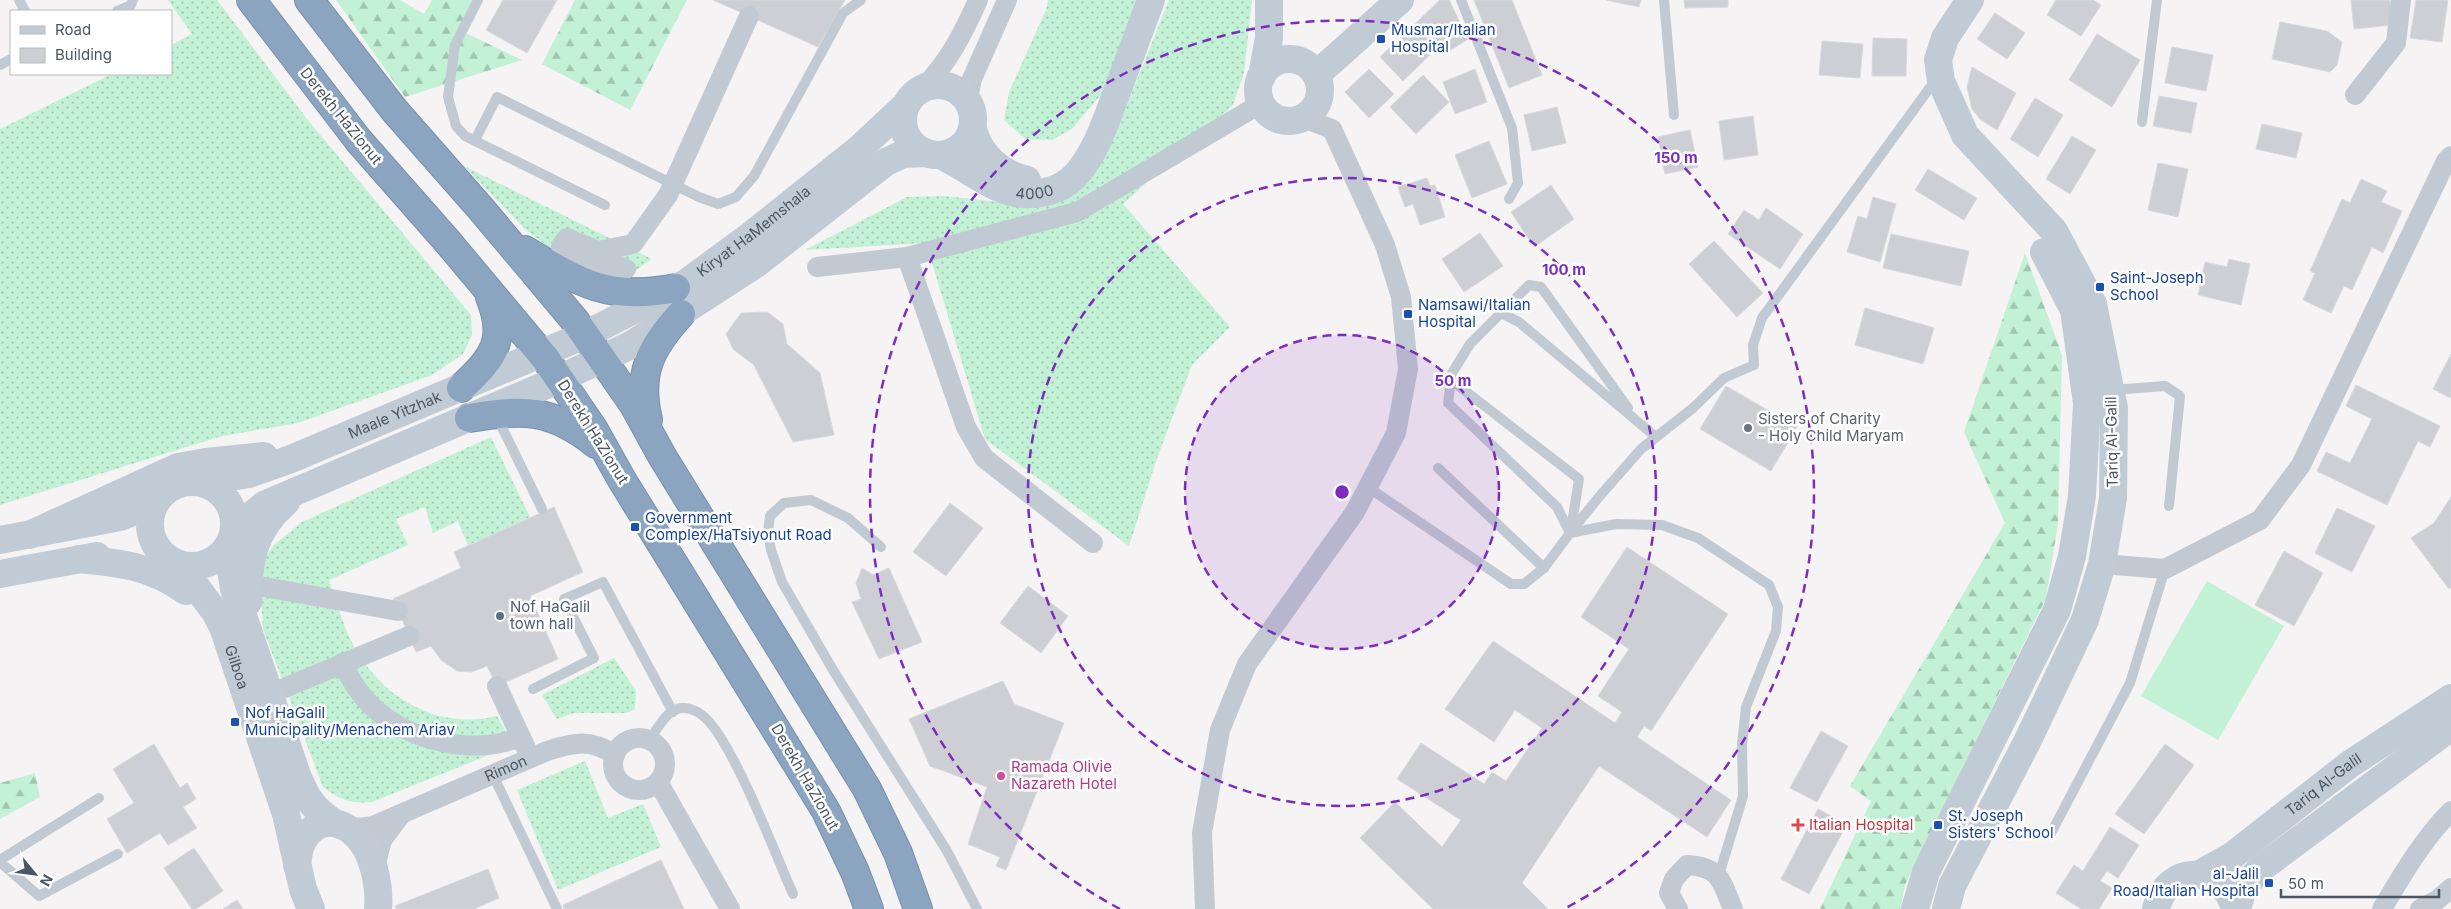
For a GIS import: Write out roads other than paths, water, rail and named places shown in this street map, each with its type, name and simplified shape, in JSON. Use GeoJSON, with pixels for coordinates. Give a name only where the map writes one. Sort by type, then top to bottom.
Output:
{"type":"FeatureCollection","features":[{"type":"Feature","properties":{"kind":"highway","name":"Derekh HaZionut"},"geometry":{"type":"LineString","coordinates":[[251,0],[359,141],[487,289],[560,379],[826,811],[855,872],[869,909]]}},
{"type":"Feature","properties":{"kind":"highway"},"geometry":{"type":"LineString","coordinates":[[309,0],[395,111],[507,239],[585,335],[634,405],[866,789],[898,854],[918,909]]}},
{"type":"Feature","properties":{"kind":"highway"},"geometry":{"type":"LineString","coordinates":[[507,239],[569,276],[599,288],[625,293],[646,294],[678,301],[646,368],[643,383],[644,404],[651,436]]}},
{"type":"Feature","properties":{"kind":"highway"},"geometry":{"type":"LineString","coordinates":[[461,388],[484,366],[493,352],[499,337],[498,321],[487,289]]}},
{"type":"Feature","properties":{"kind":"highway"},"geometry":{"type":"LineString","coordinates":[[482,415],[531,412],[548,416],[582,432],[606,452]]}},
{"type":"Feature","properties":{"kind":"street","name":"Kiryat HaMemshala"},"geometry":{"type":"LineString","coordinates":[[603,360],[678,301],[750,236],[859,150],[941,71],[953,53],[978,0]]}},
{"type":"Feature","properties":{"kind":"street"},"geometry":{"type":"LineString","coordinates":[[972,117],[956,89],[947,85],[934,84],[914,97],[903,118],[907,137],[915,146],[933,154],[956,150],[967,140],[972,117],[969,93],[972,79],[1007,0]]}},
{"type":"Feature","properties":{"kind":"street","name":"4000"},"geometry":{"type":"LineString","coordinates":[[933,154],[1011,192],[1026,194],[1046,192],[1060,188],[1074,178],[1086,163],[1104,126],[1151,0]]}},
{"type":"Feature","properties":{"kind":"street"},"geometry":{"type":"LineString","coordinates":[[1316,74],[1400,0]]}},
{"type":"Feature","properties":{"kind":"street","name":"Tariq Al-Galil"},"geometry":{"type":"LineString","coordinates":[[1915,909],[1926,872],[2057,610],[2072,556],[2082,496],[2087,403],[2074,310],[2040,244],[1954,140],[1941,116],[1931,86],[1926,61],[1932,36],[1953,0]]}},
{"type":"Feature","properties":{"kind":"street","name":"Tariq Al-Galil"},"geometry":{"type":"LineString","coordinates":[[1946,909],[1952,886],[2027,742],[2085,620],[2102,564],[2112,498],[2114,408],[2093,304],[2054,232],[1965,135],[1941,81],[1938,60],[1945,38],[1970,0]]}},
{"type":"Feature","properties":{"kind":"street"},"geometry":{"type":"LineString","coordinates":[[2355,95],[2396,43],[2401,0]]}},
{"type":"Feature","properties":{"kind":"street"},"geometry":{"type":"LineString","coordinates":[[1269,9],[1274,37],[1290,59]]}},
{"type":"Feature","properties":{"kind":"street"},"geometry":{"type":"LineString","coordinates":[[1205,909],[1202,833],[1220,730],[1247,664],[1355,512],[1369,488],[1396,433],[1408,369],[1401,297],[1385,244],[1332,129],[1303,118],[1285,120],[1274,117],[1262,103],[1258,93],[1269,38],[1269,9]]}},
{"type":"Feature","properties":{"kind":"street"},"geometry":{"type":"LineString","coordinates":[[569,276],[626,269],[615,264],[585,265],[561,246],[567,238],[598,251],[634,244],[668,195],[749,16]]}},
{"type":"Feature","properties":{"kind":"street"},"geometry":{"type":"LineString","coordinates":[[1262,76],[1269,67],[1279,61],[1290,59],[1306,64],[1316,74],[1320,85],[1320,96],[1312,111],[1303,118]]}},
{"type":"Feature","properties":{"kind":"street"},"geometry":{"type":"LineString","coordinates":[[817,268],[907,257],[1077,212],[1262,103]]}},
{"type":"Feature","properties":{"kind":"street","name":"4000"},"geometry":{"type":"LineString","coordinates":[[972,117],[976,141],[996,166],[1013,177],[1028,180],[1045,178],[1077,161],[1092,146],[1104,126]]}},
{"type":"Feature","properties":{"kind":"street","name":"Kiryat HaMemshala"},"geometry":{"type":"LineString","coordinates":[[585,335],[678,301],[756,264],[886,162],[903,154],[933,154]]}},
{"type":"Feature","properties":{"kind":"street"},"geometry":{"type":"LineString","coordinates":[[2102,564],[2165,569],[2260,520],[2301,465],[2446,161],[2451,156]]}},
{"type":"Feature","properties":{"kind":"street"},"geometry":{"type":"LineString","coordinates":[[858,184],[885,172],[918,167],[941,168],[980,178]]}},
{"type":"Feature","properties":{"kind":"street"},"geometry":{"type":"LineString","coordinates":[[907,257],[966,427],[984,458],[1094,543]]}},
{"type":"Feature","properties":{"kind":"street","name":"Maale Yitzhak"},"geometry":{"type":"LineString","coordinates":[[201,482],[249,474],[314,450],[585,335]]}},
{"type":"Feature","properties":{"kind":"street","name":"Maale Yitzhak"},"geometry":{"type":"LineString","coordinates":[[232,536],[264,505],[482,415],[603,360]]}},
{"type":"Feature","properties":{"kind":"street"},"geometry":{"type":"LineString","coordinates":[[29,535],[178,467],[314,450]]}},
{"type":"Feature","properties":{"kind":"street"},"geometry":{"type":"LineString","coordinates":[[0,540],[120,517],[140,509],[174,486],[187,482],[201,482],[212,486],[223,494],[230,504],[234,516],[232,536],[224,553],[203,565],[171,559],[136,549],[0,574]]}},
{"type":"Feature","properties":{"kind":"street"},"geometry":{"type":"LineString","coordinates":[[79,559],[132,565],[155,572],[189,594],[239,638],[248,606],[250,556],[265,524],[278,509],[302,488]]}},
{"type":"Feature","properties":{"kind":"street"},"geometry":{"type":"LineString","coordinates":[[163,493],[155,504],[150,516],[150,530],[154,542],[171,559]]}},
{"type":"Feature","properties":{"kind":"street","name":"Gilboa"},"geometry":{"type":"LineString","coordinates":[[232,536],[230,562],[239,638],[309,908]]}},
{"type":"Feature","properties":{"kind":"street","name":"Gilboa"},"geometry":{"type":"LineString","coordinates":[[171,559],[239,638],[270,694],[308,800],[316,811],[356,834],[365,847],[374,871],[378,909]]}},
{"type":"Feature","properties":{"kind":"street"},"geometry":{"type":"LineString","coordinates":[[248,584],[398,610]]}},
{"type":"Feature","properties":{"kind":"street"},"geometry":{"type":"LineString","coordinates":[[270,694],[409,636]]}},
{"type":"Feature","properties":{"kind":"street"},"geometry":{"type":"LineString","coordinates":[[342,663],[354,685],[366,700],[384,716],[406,729],[454,744],[478,746],[505,743],[521,737]]}},
{"type":"Feature","properties":{"kind":"street"},"geometry":{"type":"LineString","coordinates":[[496,686],[530,758]]}},
{"type":"Feature","properties":{"kind":"street","name":"Tariq Al-Galil"},"geometry":{"type":"LineString","coordinates":[[2156,909],[2164,890],[2174,882],[2185,876],[2198,875],[2232,856],[2350,764],[2451,698]]}},
{"type":"Feature","properties":{"kind":"street","name":"Tariq Al-Galil"},"geometry":{"type":"LineString","coordinates":[[2236,909],[2243,888],[2260,869],[2451,727]]}},
{"type":"Feature","properties":{"kind":"street"},"geometry":{"type":"LineString","coordinates":[[640,738],[649,740],[657,745],[664,756],[665,765],[658,782],[643,790],[626,786],[619,781],[613,769],[615,755],[626,741],[640,738]]}},
{"type":"Feature","properties":{"kind":"street","name":"Rimon"},"geometry":{"type":"LineString","coordinates":[[338,824],[359,828],[373,826],[400,816],[530,758],[568,745],[584,742],[603,747],[615,755]]}},
{"type":"Feature","properties":{"kind":"street"},"geometry":{"type":"LineString","coordinates":[[658,782],[730,909]]}},
{"type":"Feature","properties":{"kind":"street"},"geometry":{"type":"LineString","coordinates":[[2382,909],[2400,877],[2439,824],[2451,811]]}},
{"type":"Feature","properties":{"kind":"street","name":"Rimon"},"geometry":{"type":"LineString","coordinates":[[374,871],[376,853],[382,840],[400,816]]}},
{"type":"Feature","properties":{"kind":"street"},"geometry":{"type":"LineString","coordinates":[[297,865],[303,840],[310,831],[322,824],[338,824]]}},
{"type":"Feature","properties":{"kind":"street"},"geometry":{"type":"LineString","coordinates":[[1678,909],[1670,893],[1674,879],[1687,865],[1702,866],[1719,876],[1733,909]]}},
{"type":"Feature","properties":{"kind":"street"},"geometry":{"type":"LineString","coordinates":[[2198,875],[2208,876],[2226,888],[2236,909]]}},
{"type":"Feature","properties":{"kind":"street"},"geometry":{"type":"LineString","coordinates":[[2420,909],[2437,900],[2451,888]]}},
{"type":"Feature","properties":{"kind":"lane"},"geometry":{"type":"LineString","coordinates":[[119,10],[131,5],[133,0]]}},
{"type":"Feature","properties":{"kind":"lane"},"geometry":{"type":"LineString","coordinates":[[478,0],[455,46],[448,97],[456,126],[465,136],[605,205]]}},
{"type":"Feature","properties":{"kind":"lane"},"geometry":{"type":"LineString","coordinates":[[475,140],[497,97],[699,197],[718,204],[736,197],[754,176],[843,13],[861,0]]}},
{"type":"Feature","properties":{"kind":"lane"},"geometry":{"type":"LineString","coordinates":[[1461,0],[1512,128],[1518,183],[1509,199]]}},
{"type":"Feature","properties":{"kind":"lane"},"geometry":{"type":"LineString","coordinates":[[1664,0],[1674,114]]}},
{"type":"Feature","properties":{"kind":"lane"},"geometry":{"type":"LineString","coordinates":[[2142,122],[2157,0]]}},
{"type":"Feature","properties":{"kind":"lane"},"geometry":{"type":"LineString","coordinates":[[1369,488],[1511,584],[1524,584],[1544,568],[1570,533],[1641,449],[1693,408],[1724,378],[1754,365],[1753,345],[1762,318],[1931,86]]}},
{"type":"Feature","properties":{"kind":"lane"},"geometry":{"type":"LineString","coordinates":[[1570,533],[1557,507],[1448,403],[1452,373],[1470,344],[1529,285],[1541,287],[1638,421]]}},
{"type":"Feature","properties":{"kind":"lane"},"geometry":{"type":"LineString","coordinates":[[1501,313],[1519,322],[1656,437]]}},
{"type":"Feature","properties":{"kind":"lane"},"geometry":{"type":"LineString","coordinates":[[1451,380],[1579,479],[1570,533]]}},
{"type":"Feature","properties":{"kind":"lane"},"geometry":{"type":"LineString","coordinates":[[2111,390],[2165,386],[2180,396],[2169,506]]}},
{"type":"Feature","properties":{"kind":"lane"},"geometry":{"type":"LineString","coordinates":[[482,415],[542,509]]}},
{"type":"Feature","properties":{"kind":"lane"},"geometry":{"type":"LineString","coordinates":[[1438,468],[1544,568]]}},
{"type":"Feature","properties":{"kind":"lane"},"geometry":{"type":"LineString","coordinates":[[881,547],[848,518],[811,500],[784,502],[770,516],[768,532],[771,550],[782,582],[833,670],[947,850],[977,909]]}},
{"type":"Feature","properties":{"kind":"lane"},"geometry":{"type":"LineString","coordinates":[[1570,533],[1616,524],[1662,525],[1698,538],[1769,585],[1778,607],[1776,631],[1746,707],[1742,744],[1744,796],[1719,876]]}},
{"type":"Feature","properties":{"kind":"lane"},"geometry":{"type":"LineString","coordinates":[[2050,835],[2130,683],[2165,569]]}},
{"type":"Feature","properties":{"kind":"lane"},"geometry":{"type":"LineString","coordinates":[[533,689],[594,658],[564,599],[603,582],[673,712]]}},
{"type":"Feature","properties":{"kind":"lane"},"geometry":{"type":"LineString","coordinates":[[649,740],[678,708],[691,709],[703,715],[718,733],[737,769],[793,894]]}},
{"type":"Feature","properties":{"kind":"lane"},"geometry":{"type":"LineString","coordinates":[[493,775],[557,909]]}},
{"type":"Feature","properties":{"kind":"lane"},"geometry":{"type":"LineString","coordinates":[[98,798],[0,861],[39,896],[118,854]]}},
{"type":"Feature","properties":{"kind":"place","name":"Musmar/Italian Hospital"},"geometry":{"type":"Point","coordinates":[1381,39]}},
{"type":"Feature","properties":{"kind":"place","name":"Saint-Joseph School"},"geometry":{"type":"Point","coordinates":[2100,287]}},
{"type":"Feature","properties":{"kind":"place","name":"Namsawi/Italian Hospital"},"geometry":{"type":"Point","coordinates":[1408,314]}},
{"type":"Feature","properties":{"kind":"place","name":"Sisters of Charity - Holy Child Maryam"},"geometry":{"type":"Point","coordinates":[1748,428]}},
{"type":"Feature","properties":{"kind":"place","name":"Government Complex/HaTsiyonut Road"},"geometry":{"type":"Point","coordinates":[635,527]}},
{"type":"Feature","properties":{"kind":"place","name":"Nof HaGalil town hall"},"geometry":{"type":"Point","coordinates":[500,616]}},
{"type":"Feature","properties":{"kind":"place","name":"Nof HaGalil Municipality/Menachem Ariav"},"geometry":{"type":"Point","coordinates":[235,722]}},
{"type":"Feature","properties":{"kind":"place","name":"Ramada Olivie Nazareth Hotel"},"geometry":{"type":"Point","coordinates":[1001,776]}},
{"type":"Feature","properties":{"kind":"place","name":"Italian Hospital"},"geometry":{"type":"Point","coordinates":[1798,825]}},
{"type":"Feature","properties":{"kind":"place","name":"St. Joseph Sisters' School"},"geometry":{"type":"Point","coordinates":[1938,825]}},
{"type":"Feature","properties":{"kind":"place","name":"al-Jalil Road/Italian Hospital"},"geometry":{"type":"Point","coordinates":[2269,883]}}]}
